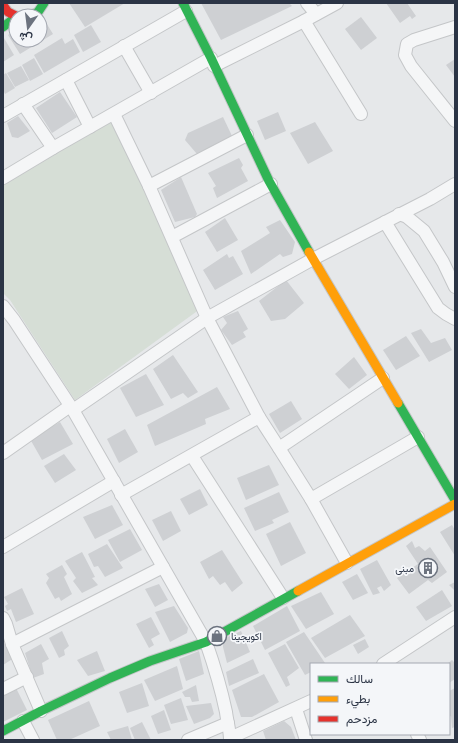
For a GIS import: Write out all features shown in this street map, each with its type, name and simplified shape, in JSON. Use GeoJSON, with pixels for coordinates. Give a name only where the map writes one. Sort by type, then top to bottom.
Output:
{"type":"FeatureCollection","features":[{"type":"Feature","properties":{"kind":"street"},"geometry":{"type":"LineString","coordinates":[[307,3],[316,14]]}},
{"type":"Feature","properties":{"kind":"street"},"geometry":{"type":"LineString","coordinates":[[3,178],[151,93],[213,62],[304,21],[337,3]]}},
{"type":"Feature","properties":{"kind":"street"},"geometry":{"type":"LineString","coordinates":[[3,116],[124,46],[184,7],[213,62],[271,184],[313,259],[455,500]]}},
{"type":"Feature","properties":{"kind":"street"},"geometry":{"type":"LineString","coordinates":[[304,21],[361,114]]}},
{"type":"Feature","properties":{"kind":"street"},"geometry":{"type":"LineString","coordinates":[[453,114],[411,66],[405,55],[407,44],[414,40],[455,27]]}},
{"type":"Feature","properties":{"kind":"street"},"geometry":{"type":"LineString","coordinates":[[124,46],[151,93]]}},
{"type":"Feature","properties":{"kind":"street"},"geometry":{"type":"LineString","coordinates":[[66,80],[90,127]]}},
{"type":"Feature","properties":{"kind":"street"},"geometry":{"type":"LineString","coordinates":[[23,104],[53,148]]}},
{"type":"Feature","properties":{"kind":"street"},"geometry":{"type":"LineString","coordinates":[[114,114],[149,186],[207,318],[260,417],[347,563]]}},
{"type":"Feature","properties":{"kind":"street"},"geometry":{"type":"LineString","coordinates":[[149,186],[247,135]]}},
{"type":"Feature","properties":{"kind":"street"},"geometry":{"type":"LineString","coordinates":[[172,237],[271,184]]}},
{"type":"Feature","properties":{"kind":"street"},"geometry":{"type":"LineString","coordinates":[[3,453],[207,318],[313,259],[430,199],[455,184]]}},
{"type":"Feature","properties":{"kind":"street"},"geometry":{"type":"LineString","coordinates":[[399,214],[406,217],[424,231],[443,262],[455,287]]}},
{"type":"Feature","properties":{"kind":"street"},"geometry":{"type":"LineString","coordinates":[[385,222],[438,308],[455,319]]}},
{"type":"Feature","properties":{"kind":"street"},"geometry":{"type":"LineString","coordinates":[[3,306],[14,320],[71,408],[206,642],[223,697],[230,739],[310,702]]}},
{"type":"Feature","properties":{"kind":"street"},"geometry":{"type":"LineString","coordinates":[[279,448],[383,378]]}},
{"type":"Feature","properties":{"kind":"street"},"geometry":{"type":"LineString","coordinates":[[122,495],[260,417]]}},
{"type":"Feature","properties":{"kind":"street"},"geometry":{"type":"LineString","coordinates":[[310,499],[418,437]]}},
{"type":"Feature","properties":{"kind":"street"},"geometry":{"type":"LineString","coordinates":[[192,456],[284,598]]}},
{"type":"Feature","properties":{"kind":"street"},"geometry":{"type":"LineString","coordinates":[[3,547],[114,481]]}},
{"type":"Feature","properties":{"kind":"street"},"geometry":{"type":"LineString","coordinates":[[3,731],[110,678],[150,661],[206,642],[455,504]]}},
{"type":"Feature","properties":{"kind":"street"},"geometry":{"type":"LineString","coordinates":[[12,644],[163,567]]}},
{"type":"Feature","properties":{"kind":"street"},"geometry":{"type":"LineString","coordinates":[[385,663],[455,617]]}},
{"type":"Feature","properties":{"kind":"street"},"geometry":{"type":"LineString","coordinates":[[4,623],[42,711]]}},
{"type":"Feature","properties":{"kind":"street"},"geometry":{"type":"LineString","coordinates":[[3,689],[27,676]]}},
{"type":"Feature","properties":{"kind":"street"},"geometry":{"type":"LineString","coordinates":[[296,709],[306,740]]}},
{"type":"Feature","properties":{"kind":"street"},"geometry":{"type":"LineString","coordinates":[[23,721],[33,740]]}},
{"type":"Feature","properties":{"kind":"street"},"geometry":{"type":"LineString","coordinates":[[188,740],[228,723]]}},
{"type":"Feature","properties":{"kind":"shaded area"},"geometry":{"type":"Polygon","coordinates":[[[111,121],[200,309],[75,400],[10,300],[3,293],[3,184],[111,121]]]}},
{"type":"Feature","properties":{"kind":"building"},"geometry":{"type":"Polygon","coordinates":[[[69,3],[125,3],[85,27],[69,3]]]}},
{"type":"Feature","properties":{"kind":"building"},"geometry":{"type":"Polygon","coordinates":[[[201,3],[289,3],[292,6],[221,40],[201,3]]]}},
{"type":"Feature","properties":{"kind":"building"},"geometry":{"type":"Polygon","coordinates":[[[386,3],[407,3],[416,16],[412,19],[410,16],[400,23],[386,3]]]}},
{"type":"Feature","properties":{"kind":"building"},"geometry":{"type":"Polygon","coordinates":[[[361,17],[377,38],[361,50],[345,29],[361,17]]]}},
{"type":"Feature","properties":{"kind":"building"},"geometry":{"type":"Polygon","coordinates":[[[91,25],[101,42],[83,52],[74,35],[91,25]]]}},
{"type":"Feature","properties":{"kind":"building"},"geometry":{"type":"Polygon","coordinates":[[[48,26],[53,34],[48,37],[48,26]]]}},
{"type":"Feature","properties":{"kind":"building"},"geometry":{"type":"Polygon","coordinates":[[[4,38],[8,48],[10,48],[14,55],[3,62],[4,38]]]}},
{"type":"Feature","properties":{"kind":"building"},"geometry":{"type":"Polygon","coordinates":[[[62,38],[65,44],[73,39],[80,52],[44,73],[34,55],[48,48],[48,46],[62,38]]]}},
{"type":"Feature","properties":{"kind":"building"},"geometry":{"type":"Polygon","coordinates":[[[16,48],[30,48],[20,54],[16,48]]]}},
{"type":"Feature","properties":{"kind":"building"},"geometry":{"type":"Polygon","coordinates":[[[34,58],[43,74],[30,81],[22,65],[34,58]]]}},
{"type":"Feature","properties":{"kind":"building"},"geometry":{"type":"Polygon","coordinates":[[[455,59],[455,77],[446,65],[455,59]]]}},
{"type":"Feature","properties":{"kind":"building"},"geometry":{"type":"Polygon","coordinates":[[[21,66],[29,80],[15,87],[7,73],[21,66]]]}},
{"type":"Feature","properties":{"kind":"building"},"geometry":{"type":"Polygon","coordinates":[[[6,73],[15,88],[5,94],[3,90],[3,75],[6,73]]]}},
{"type":"Feature","properties":{"kind":"building"},"geometry":{"type":"Polygon","coordinates":[[[60,92],[77,117],[52,133],[36,108],[60,92]]]}},
{"type":"Feature","properties":{"kind":"building"},"geometry":{"type":"Polygon","coordinates":[[[278,112],[286,131],[265,140],[257,121],[278,112]]]}},
{"type":"Feature","properties":{"kind":"building"},"geometry":{"type":"Polygon","coordinates":[[[18,116],[30,131],[18,138],[12,137],[7,123],[18,116]]]}},
{"type":"Feature","properties":{"kind":"building"},"geometry":{"type":"Polygon","coordinates":[[[223,117],[232,136],[197,154],[185,140],[188,133],[223,117]]]}},
{"type":"Feature","properties":{"kind":"building"},"geometry":{"type":"Polygon","coordinates":[[[315,122],[333,151],[308,164],[290,133],[315,122]]]}},
{"type":"Feature","properties":{"kind":"building"},"geometry":{"type":"Polygon","coordinates":[[[239,158],[243,165],[241,168],[248,181],[217,198],[213,188],[216,186],[208,173],[239,158]]]}},
{"type":"Feature","properties":{"kind":"building"},"geometry":{"type":"Polygon","coordinates":[[[181,177],[197,214],[195,217],[175,222],[161,190],[181,177]]]}},
{"type":"Feature","properties":{"kind":"building"},"geometry":{"type":"Polygon","coordinates":[[[225,218],[238,240],[217,252],[205,232],[225,218]]]}},
{"type":"Feature","properties":{"kind":"building"},"geometry":{"type":"Polygon","coordinates":[[[280,220],[295,242],[292,254],[283,257],[280,254],[251,274],[241,251],[270,233],[266,227],[280,220]]]}},
{"type":"Feature","properties":{"kind":"building"},"geometry":{"type":"Polygon","coordinates":[[[227,254],[229,258],[233,256],[243,274],[215,290],[203,270],[227,254]]]}},
{"type":"Feature","properties":{"kind":"building"},"geometry":{"type":"Polygon","coordinates":[[[286,280],[304,303],[285,319],[271,321],[259,301],[286,280]]]}},
{"type":"Feature","properties":{"kind":"building"},"geometry":{"type":"Polygon","coordinates":[[[238,311],[248,329],[243,332],[246,337],[232,345],[221,330],[227,323],[223,317],[238,311]]]}},
{"type":"Feature","properties":{"kind":"building"},"geometry":{"type":"Polygon","coordinates":[[[421,329],[431,343],[445,338],[452,350],[429,362],[411,333],[421,329]]]}},
{"type":"Feature","properties":{"kind":"building"},"geometry":{"type":"Polygon","coordinates":[[[406,336],[420,356],[396,370],[383,350],[406,336]]]}},
{"type":"Feature","properties":{"kind":"building"},"geometry":{"type":"Polygon","coordinates":[[[173,355],[198,392],[188,398],[183,393],[171,399],[153,369],[173,355]]]}},
{"type":"Feature","properties":{"kind":"building"},"geometry":{"type":"Polygon","coordinates":[[[354,357],[367,375],[349,389],[335,374],[354,357]]]}},
{"type":"Feature","properties":{"kind":"building"},"geometry":{"type":"Polygon","coordinates":[[[146,374],[164,405],[136,417],[120,388],[146,374]]]}},
{"type":"Feature","properties":{"kind":"building"},"geometry":{"type":"Polygon","coordinates":[[[217,387],[230,409],[205,419],[206,424],[155,446],[147,425],[217,387]]]}},
{"type":"Feature","properties":{"kind":"building"},"geometry":{"type":"Polygon","coordinates":[[[291,401],[302,419],[280,433],[269,414],[291,401]]]}},
{"type":"Feature","properties":{"kind":"building"},"geometry":{"type":"Polygon","coordinates":[[[60,422],[73,444],[42,460],[30,439],[60,422]]]}},
{"type":"Feature","properties":{"kind":"building"},"geometry":{"type":"Polygon","coordinates":[[[125,429],[138,452],[119,463],[107,439],[125,429]]]}},
{"type":"Feature","properties":{"kind":"building"},"geometry":{"type":"Polygon","coordinates":[[[64,454],[76,470],[55,483],[44,466],[64,454]]]}},
{"type":"Feature","properties":{"kind":"building"},"geometry":{"type":"Polygon","coordinates":[[[269,465],[279,485],[246,500],[237,478],[269,465]]]}},
{"type":"Feature","properties":{"kind":"building"},"geometry":{"type":"Polygon","coordinates":[[[200,489],[208,505],[189,515],[180,499],[200,489]]]}},
{"type":"Feature","properties":{"kind":"building"},"geometry":{"type":"Polygon","coordinates":[[[279,492],[289,512],[272,520],[274,523],[255,531],[244,508],[279,492]]]}},
{"type":"Feature","properties":{"kind":"building"},"geometry":{"type":"Polygon","coordinates":[[[112,505],[123,525],[95,539],[83,517],[112,505]]]}},
{"type":"Feature","properties":{"kind":"building"},"geometry":{"type":"Polygon","coordinates":[[[171,511],[181,531],[163,541],[152,520],[171,511]]]}},
{"type":"Feature","properties":{"kind":"building"},"geometry":{"type":"Polygon","coordinates":[[[290,522],[306,553],[281,566],[266,534],[290,522]]]}},
{"type":"Feature","properties":{"kind":"building"},"geometry":{"type":"Polygon","coordinates":[[[452,525],[455,530],[455,556],[440,532],[452,525]]]}},
{"type":"Feature","properties":{"kind":"building"},"geometry":{"type":"Polygon","coordinates":[[[130,529],[142,550],[120,562],[108,540],[130,529]]]}},
{"type":"Feature","properties":{"kind":"building","name":"مبنى"},"geometry":{"type":"Polygon","coordinates":[[[412,541],[415,548],[419,546],[425,551],[430,547],[447,572],[432,583],[428,580],[409,594],[397,578],[418,564],[406,546],[412,541]]]}},
{"type":"Feature","properties":{"kind":"building"},"geometry":{"type":"Polygon","coordinates":[[[107,544],[123,568],[105,577],[98,566],[94,567],[88,554],[107,544]]]}},
{"type":"Feature","properties":{"kind":"building"},"geometry":{"type":"Polygon","coordinates":[[[222,550],[243,583],[232,592],[225,582],[220,585],[213,576],[209,579],[200,562],[222,550]]]}},
{"type":"Feature","properties":{"kind":"building"},"geometry":{"type":"Polygon","coordinates":[[[82,552],[95,577],[92,578],[98,585],[82,593],[73,581],[76,578],[65,561],[82,552]]]}},
{"type":"Feature","properties":{"kind":"building"},"geometry":{"type":"Polygon","coordinates":[[[377,560],[391,585],[384,591],[381,586],[377,588],[380,593],[373,595],[360,569],[377,560]]]}},
{"type":"Feature","properties":{"kind":"building"},"geometry":{"type":"Polygon","coordinates":[[[62,565],[67,574],[64,577],[72,594],[61,601],[59,597],[55,599],[46,583],[49,578],[46,574],[62,565]]]}},
{"type":"Feature","properties":{"kind":"building"},"geometry":{"type":"Polygon","coordinates":[[[357,574],[368,593],[353,600],[342,582],[357,574]]]}},
{"type":"Feature","properties":{"kind":"building"},"geometry":{"type":"Polygon","coordinates":[[[455,582],[455,591],[449,585],[455,582]]]}},
{"type":"Feature","properties":{"kind":"building"},"geometry":{"type":"Polygon","coordinates":[[[159,584],[168,600],[155,607],[145,589],[159,584]]]}},
{"type":"Feature","properties":{"kind":"building"},"geometry":{"type":"Polygon","coordinates":[[[22,588],[34,614],[16,622],[11,609],[7,611],[5,606],[8,604],[4,597],[22,588]]]}},
{"type":"Feature","properties":{"kind":"building"},"geometry":{"type":"Polygon","coordinates":[[[442,590],[452,606],[426,621],[416,607],[442,590]]]}},
{"type":"Feature","properties":{"kind":"building"},"geometry":{"type":"Polygon","coordinates":[[[321,592],[334,614],[306,629],[291,606],[321,592]]]}},
{"type":"Feature","properties":{"kind":"building"},"geometry":{"type":"Polygon","coordinates":[[[174,606],[188,628],[187,633],[170,642],[155,612],[174,606]]]}},
{"type":"Feature","properties":{"kind":"building"},"geometry":{"type":"Polygon","coordinates":[[[287,606],[300,631],[265,650],[253,626],[287,606]]]}},
{"type":"Feature","properties":{"kind":"building"},"geometry":{"type":"Polygon","coordinates":[[[350,615],[365,636],[325,658],[311,638],[350,615]]]}},
{"type":"Feature","properties":{"kind":"building"},"geometry":{"type":"Polygon","coordinates":[[[151,617],[160,634],[151,639],[154,645],[149,648],[136,624],[151,617]]]}},
{"type":"Feature","properties":{"kind":"building"},"geometry":{"type":"Polygon","coordinates":[[[62,631],[69,646],[64,650],[65,655],[59,658],[49,638],[62,631]]]}},
{"type":"Feature","properties":{"kind":"building"},"geometry":{"type":"Polygon","coordinates":[[[241,631],[250,652],[227,663],[223,647],[223,639],[241,631]]]}},
{"type":"Feature","properties":{"kind":"building"},"geometry":{"type":"Polygon","coordinates":[[[304,632],[325,663],[310,663],[310,672],[305,675],[286,642],[304,632]]]}},
{"type":"Feature","properties":{"kind":"building"},"geometry":{"type":"Polygon","coordinates":[[[365,639],[369,647],[358,654],[353,645],[365,639]]]}},
{"type":"Feature","properties":{"kind":"building"},"geometry":{"type":"Polygon","coordinates":[[[3,641],[14,658],[3,665],[3,641]]]}},
{"type":"Feature","properties":{"kind":"building"},"geometry":{"type":"Polygon","coordinates":[[[41,644],[49,659],[42,663],[44,674],[33,678],[25,653],[41,644]]]}},
{"type":"Feature","properties":{"kind":"building"},"geometry":{"type":"Polygon","coordinates":[[[285,644],[299,668],[287,677],[290,685],[286,687],[268,653],[285,644]]]}},
{"type":"Feature","properties":{"kind":"building"},"geometry":{"type":"Polygon","coordinates":[[[97,651],[105,671],[88,676],[77,660],[97,651]]]}},
{"type":"Feature","properties":{"kind":"building"},"geometry":{"type":"Polygon","coordinates":[[[199,651],[204,674],[186,681],[179,659],[199,651]]]}},
{"type":"Feature","properties":{"kind":"building"},"geometry":{"type":"Polygon","coordinates":[[[253,659],[259,673],[229,686],[226,672],[253,659]]]}},
{"type":"Feature","properties":{"kind":"building"},"geometry":{"type":"Polygon","coordinates":[[[452,660],[455,663],[455,679],[450,682],[450,663],[448,663],[452,660]]]}},
{"type":"Feature","properties":{"kind":"building"},"geometry":{"type":"Polygon","coordinates":[[[177,666],[183,689],[155,701],[144,680],[177,666]]]}},
{"type":"Feature","properties":{"kind":"building"},"geometry":{"type":"Polygon","coordinates":[[[264,674],[279,702],[252,717],[241,717],[232,690],[264,674]]]}},
{"type":"Feature","properties":{"kind":"building"},"geometry":{"type":"Polygon","coordinates":[[[142,683],[149,706],[127,713],[119,692],[142,683]]]}},
{"type":"Feature","properties":{"kind":"building"},"geometry":{"type":"Polygon","coordinates":[[[196,685],[199,701],[192,702],[190,697],[185,697],[182,692],[196,685]]]}},
{"type":"Feature","properties":{"kind":"building"},"geometry":{"type":"Polygon","coordinates":[[[15,686],[27,710],[3,722],[3,693],[15,686]]]}},
{"type":"Feature","properties":{"kind":"building"},"geometry":{"type":"Polygon","coordinates":[[[455,688],[455,727],[452,728],[450,716],[450,690],[455,688]]]}},
{"type":"Feature","properties":{"kind":"building"},"geometry":{"type":"Polygon","coordinates":[[[181,698],[188,720],[171,724],[164,705],[181,698]]]}},
{"type":"Feature","properties":{"kind":"building"},"geometry":{"type":"Polygon","coordinates":[[[89,701],[100,726],[69,740],[57,740],[48,720],[89,701]]]}},
{"type":"Feature","properties":{"kind":"building"},"geometry":{"type":"Polygon","coordinates":[[[211,703],[214,714],[210,718],[194,724],[186,706],[211,703]]]}},
{"type":"Feature","properties":{"kind":"building"},"geometry":{"type":"Polygon","coordinates":[[[164,710],[171,730],[158,734],[151,716],[164,710]]]}},
{"type":"Feature","properties":{"kind":"building"},"geometry":{"type":"Polygon","coordinates":[[[284,721],[291,727],[296,740],[266,740],[263,731],[284,721]]]}},
{"type":"Feature","properties":{"kind":"building"},"geometry":{"type":"Polygon","coordinates":[[[142,722],[151,740],[135,740],[130,728],[142,722]]]}},
{"type":"Feature","properties":{"kind":"building"},"geometry":{"type":"Polygon","coordinates":[[[128,726],[132,740],[111,740],[107,732],[128,726]]]}},
{"type":"Feature","properties":{"kind":"traffic: fast"},"geometry":{"type":"LineString","coordinates":[[41,8],[44,3]]}},
{"type":"Feature","properties":{"kind":"traffic: fast"},"geometry":{"type":"LineString","coordinates":[[183,3],[211,58],[269,181],[309,252]]}},
{"type":"Feature","properties":{"kind":"traffic: fast"},"geometry":{"type":"LineString","coordinates":[[3,27],[8,23]]}},
{"type":"Feature","properties":{"kind":"traffic: fast"},"geometry":{"type":"LineString","coordinates":[[398,403],[455,500]]}},
{"type":"Feature","properties":{"kind":"traffic: fast"},"geometry":{"type":"LineString","coordinates":[[3,731],[110,678],[150,661],[206,642],[298,591]]}},
{"type":"Feature","properties":{"kind":"traffic: slow"},"geometry":{"type":"LineString","coordinates":[[309,252],[398,403]]}},
{"type":"Feature","properties":{"kind":"traffic: slow"},"geometry":{"type":"LineString","coordinates":[[298,591],[455,504]]}},
{"type":"Feature","properties":{"kind":"traffic: jam"},"geometry":{"type":"LineString","coordinates":[[3,5],[8,12]]}},
{"type":"Feature","properties":{"kind":"place","name":"مبنى"},"geometry":{"type":"Point","coordinates":[428,568]}},
{"type":"Feature","properties":{"kind":"place","name":"اكويجينا"},"geometry":{"type":"Point","coordinates":[217,636]}}]}
